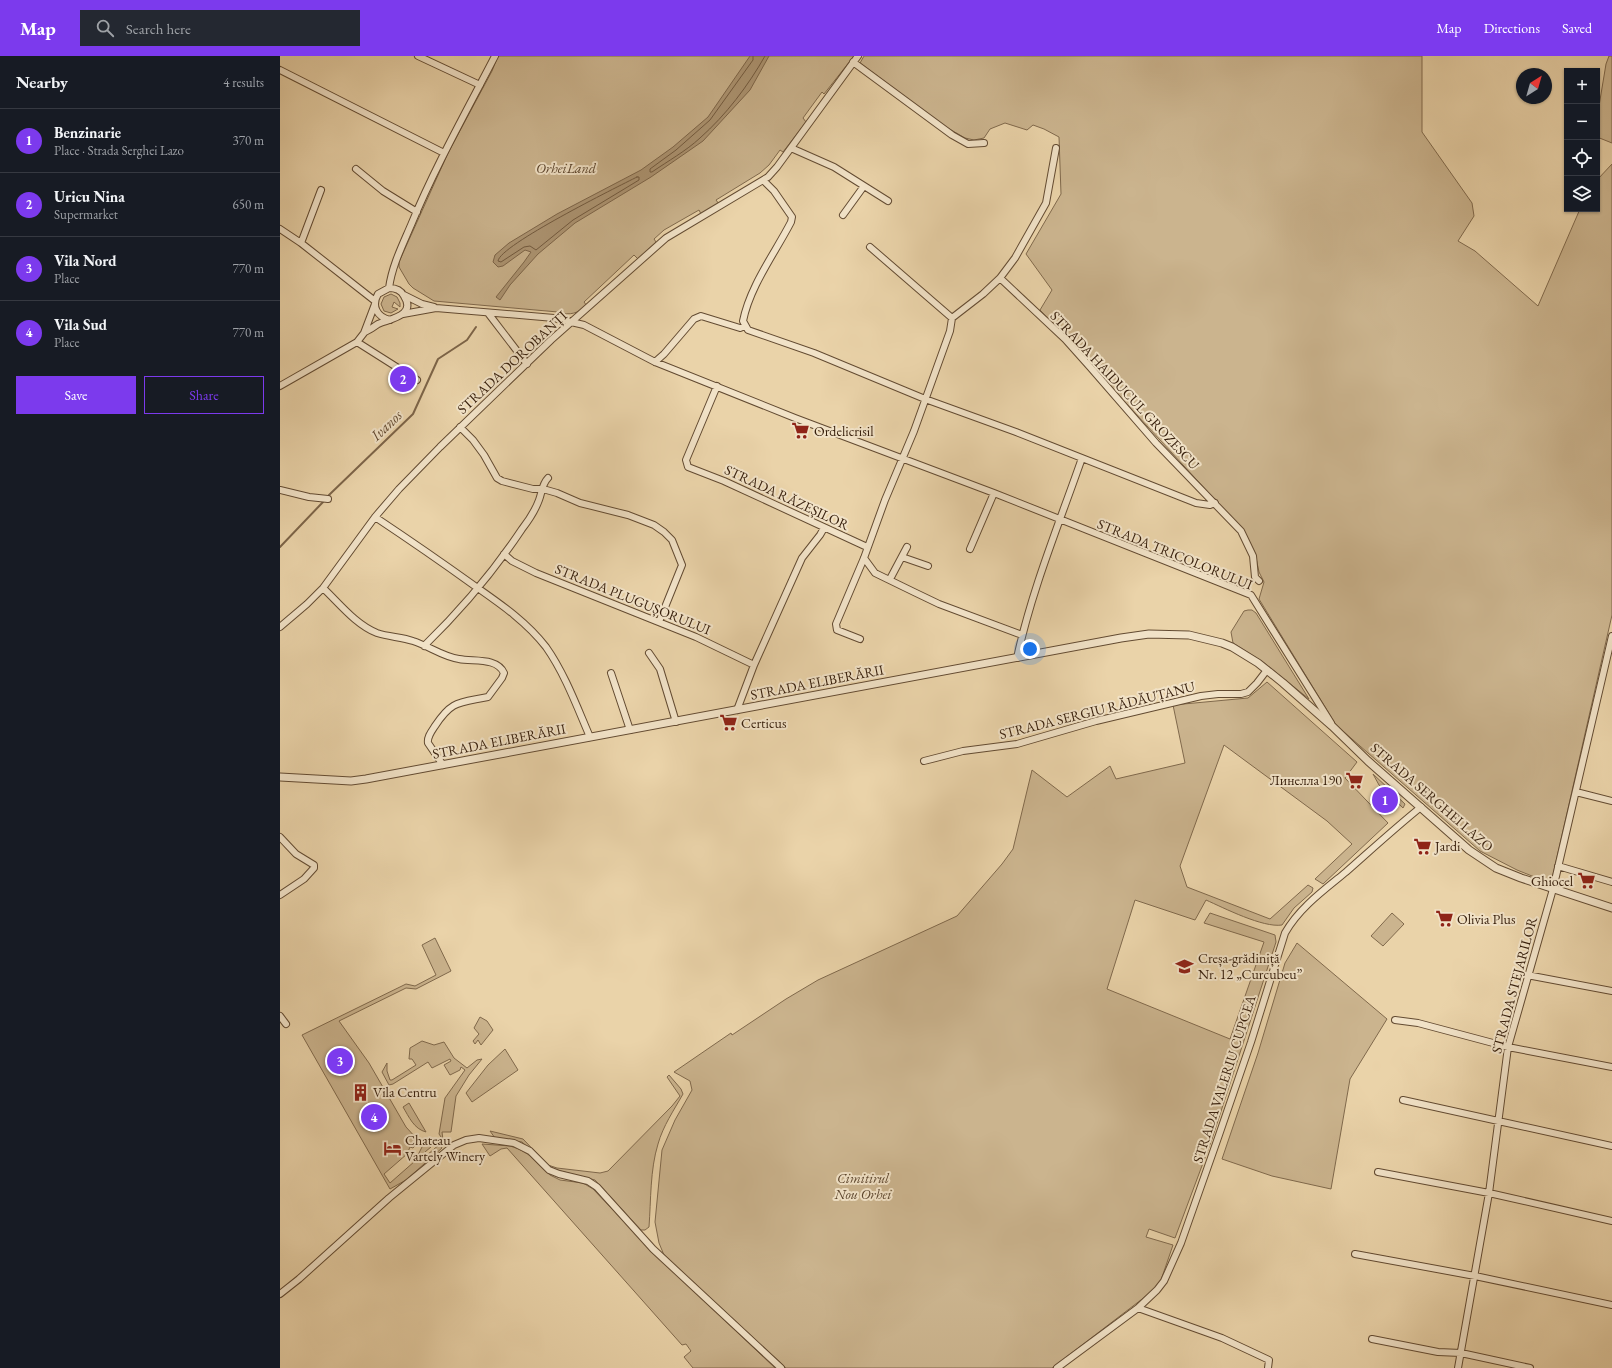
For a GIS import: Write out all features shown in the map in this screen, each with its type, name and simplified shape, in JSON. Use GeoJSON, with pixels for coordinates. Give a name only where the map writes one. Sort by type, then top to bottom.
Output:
{"type":"FeatureCollection","features":[{"type":"Feature","properties":{"kind":"street"},"geometry":{"type":"LineString","coordinates":[[418,56],[480,85]]}},
{"type":"Feature","properties":{"kind":"street"},"geometry":{"type":"LineString","coordinates":[[388,288],[396,261],[416,212],[444,153],[495,56]]}},
{"type":"Feature","properties":{"kind":"street","name":"STRADA DOROBANȚI"},"geometry":{"type":"LineString","coordinates":[[280,627],[323,588],[375,517],[440,447],[572,321],[666,238],[764,181],[777,167],[858,56]]}},
{"type":"Feature","properties":{"kind":"street"},"geometry":{"type":"LineString","coordinates":[[853,62],[952,135],[968,144],[984,143]]}},
{"type":"Feature","properties":{"kind":"street"},"geometry":{"type":"LineString","coordinates":[[280,70],[444,153]]}},
{"type":"Feature","properties":{"kind":"street"},"geometry":{"type":"LineString","coordinates":[[791,148],[834,167],[888,201]]}},
{"type":"Feature","properties":{"kind":"street"},"geometry":{"type":"LineString","coordinates":[[860,639],[837,630],[835,627],[914,431],[924,399],[950,332],[952,318],[983,294],[1000,278],[1015,258],[1043,209],[1048,195],[1056,148]]}},
{"type":"Feature","properties":{"kind":"street"},"geometry":{"type":"LineString","coordinates":[[356,170],[383,191],[416,212]]}},
{"type":"Feature","properties":{"kind":"street"},"geometry":{"type":"LineString","coordinates":[[764,181],[774,191],[792,217],[791,222],[754,291],[744,316],[743,321],[748,330],[814,353],[924,399],[1082,458],[1196,503],[1210,505],[1215,504]]}},
{"type":"Feature","properties":{"kind":"street"},"geometry":{"type":"LineString","coordinates":[[843,215],[864,186]]}},
{"type":"Feature","properties":{"kind":"street"},"geometry":{"type":"LineString","coordinates":[[301,243],[321,190]]}},
{"type":"Feature","properties":{"kind":"street"},"geometry":{"type":"LineString","coordinates":[[280,229],[301,243],[375,302],[376,310],[379,315],[384,319],[390,320]]}},
{"type":"Feature","properties":{"kind":"street"},"geometry":{"type":"LineString","coordinates":[[870,247],[952,318]]}},
{"type":"Feature","properties":{"kind":"street","name":"STRADA HAIDUCUL GROZESCU"},"geometry":{"type":"LineString","coordinates":[[1000,278],[1070,345],[1156,442],[1241,531],[1252,556],[1256,577],[1259,581]]}},
{"type":"Feature","properties":{"kind":"street"},"geometry":{"type":"LineString","coordinates":[[280,386],[356,342],[364,333],[379,324],[395,319],[403,314],[407,305],[404,295],[400,291],[388,288],[378,294],[364,333]]}},
{"type":"Feature","properties":{"kind":"street","name":"STRADA TRICOLORULUI"},"geometry":{"type":"LineString","coordinates":[[404,295],[422,304],[436,308],[554,318],[572,321],[590,328],[655,362],[795,418],[994,493],[1251,595],[1332,726]]}},
{"type":"Feature","properties":{"kind":"street","name":"STRADA TRICOLORULUI"},"geometry":{"type":"LineString","coordinates":[[403,314],[436,308]]}},
{"type":"Feature","properties":{"kind":"street"},"geometry":{"type":"LineString","coordinates":[[488,313],[526,364]]}},
{"type":"Feature","properties":{"kind":"street"},"geometry":{"type":"LineString","coordinates":[[655,362],[664,354],[694,318],[701,316],[740,328],[745,326]]}},
{"type":"Feature","properties":{"kind":"street"},"geometry":{"type":"LineString","coordinates":[[356,342],[417,380]]}},
{"type":"Feature","properties":{"kind":"street","name":"STRADA RĂZEȘILOR"},"geometry":{"type":"LineString","coordinates":[[717,386],[686,460],[686,465],[867,547]]}},
{"type":"Feature","properties":{"kind":"street"},"geometry":{"type":"LineString","coordinates":[[460,427],[473,440],[484,455],[497,478],[502,481],[533,489],[543,489],[557,493],[580,503],[641,519],[664,532],[672,540],[682,565],[659,622]]}},
{"type":"Feature","properties":{"kind":"street"},"geometry":{"type":"LineString","coordinates":[[1017,658],[1022,635],[1042,568],[1082,458]]}},
{"type":"Feature","properties":{"kind":"street"},"geometry":{"type":"LineString","coordinates":[[424,646],[478,588],[504,554],[533,513],[543,489],[543,483],[548,478]]}},
{"type":"Feature","properties":{"kind":"street"},"geometry":{"type":"LineString","coordinates":[[280,490],[309,497],[328,499]]}},
{"type":"Feature","properties":{"kind":"street"},"geometry":{"type":"LineString","coordinates":[[970,549],[994,493]]}},
{"type":"Feature","properties":{"kind":"street"},"geometry":{"type":"LineString","coordinates":[[375,517],[426,551],[523,622],[546,648],[558,666],[590,737]]}},
{"type":"Feature","properties":{"kind":"street"},"geometry":{"type":"LineString","coordinates":[[736,710],[754,665],[802,558],[824,528]]}},
{"type":"Feature","properties":{"kind":"street"},"geometry":{"type":"LineString","coordinates":[[890,579],[908,547]]}},
{"type":"Feature","properties":{"kind":"street","name":"STRADA PLUGUȘORULUI"},"geometry":{"type":"LineString","coordinates":[[504,554],[512,561],[536,573],[696,637],[754,665]]}},
{"type":"Feature","properties":{"kind":"street"},"geometry":{"type":"LineString","coordinates":[[902,557],[928,566]]}},
{"type":"Feature","properties":{"kind":"street"},"geometry":{"type":"LineString","coordinates":[[864,558],[875,573],[939,604],[1022,635]]}},
{"type":"Feature","properties":{"kind":"street"},"geometry":{"type":"LineString","coordinates":[[323,588],[366,627],[376,632],[394,638],[412,641],[459,659],[480,661],[498,665],[504,673],[488,697],[455,703],[447,710],[434,727],[427,739],[428,743],[443,765]]}},
{"type":"Feature","properties":{"kind":"street","name":"STRADA ELIBERĂRII"},"geometry":{"type":"LineString","coordinates":[[280,777],[351,781],[1149,634],[1189,635],[1222,642],[1247,656],[1267,670],[1332,726]]}},
{"type":"Feature","properties":{"kind":"street","name":"STRADA STEJARILOR"},"geometry":{"type":"LineString","coordinates":[[1458,1368],[1476,1276],[1489,1194],[1508,1047],[1527,975],[1553,889],[1612,636]]}},
{"type":"Feature","properties":{"kind":"street"},"geometry":{"type":"LineString","coordinates":[[649,653],[660,668],[676,722]]}},
{"type":"Feature","properties":{"kind":"street","name":"STRADA SERGIU RĂDĂUȚANU"},"geometry":{"type":"LineString","coordinates":[[924,761],[963,751],[1017,744],[1096,721],[1201,696],[1241,694],[1248,692],[1267,670]]}},
{"type":"Feature","properties":{"kind":"street"},"geometry":{"type":"LineString","coordinates":[[611,673],[630,730]]}},
{"type":"Feature","properties":{"kind":"street","name":"STRADA SERGHEI LAZO"},"geometry":{"type":"LineString","coordinates":[[1332,726],[1368,761],[1469,850],[1496,868],[1553,889],[1612,908]]}},
{"type":"Feature","properties":{"kind":"street"},"geometry":{"type":"LineString","coordinates":[[1576,792],[1612,802]]}},
{"type":"Feature","properties":{"kind":"street","name":"STRADA VALERIU CUPCEA"},"geometry":{"type":"LineString","coordinates":[[1057,1368],[1138,1308],[1158,1290],[1164,1281],[1181,1243],[1251,1042],[1285,933],[1302,910],[1421,807]]}},
{"type":"Feature","properties":{"kind":"street"},"geometry":{"type":"LineString","coordinates":[[280,837],[296,854],[314,865],[314,868],[304,879],[280,895]]}},
{"type":"Feature","properties":{"kind":"street"},"geometry":{"type":"LineString","coordinates":[[1558,866],[1612,882]]}},
{"type":"Feature","properties":{"kind":"street"},"geometry":{"type":"LineString","coordinates":[[1527,975],[1612,991]]}},
{"type":"Feature","properties":{"kind":"street"},"geometry":{"type":"LineString","coordinates":[[280,1016],[286,1024]]}},
{"type":"Feature","properties":{"kind":"street"},"geometry":{"type":"LineString","coordinates":[[1395,1020],[1418,1023],[1508,1047],[1612,1067]]}},
{"type":"Feature","properties":{"kind":"street"},"geometry":{"type":"LineString","coordinates":[[1403,1100],[1612,1146]]}},
{"type":"Feature","properties":{"kind":"street"},"geometry":{"type":"LineString","coordinates":[[280,1294],[299,1279],[389,1198],[454,1145],[466,1140],[479,1138],[514,1143],[530,1151],[549,1170],[558,1174],[588,1181],[598,1187],[653,1249],[781,1368]]}},
{"type":"Feature","properties":{"kind":"street"},"geometry":{"type":"LineString","coordinates":[[1378,1172],[1489,1194],[1612,1221]]}},
{"type":"Feature","properties":{"kind":"street"},"geometry":{"type":"LineString","coordinates":[[1355,1254],[1476,1276],[1612,1305]]}},
{"type":"Feature","properties":{"kind":"street"},"geometry":{"type":"LineString","coordinates":[[1138,1308],[1207,1332],[1269,1360],[1268,1368]]}},
{"type":"Feature","properties":{"kind":"street"},"geometry":{"type":"LineString","coordinates":[[1372,1339],[1438,1352],[1461,1353],[1530,1368]]}},
{"type":"Feature","properties":{"kind":"green space","name":"OrheiLand"},"geometry":{"type":"Polygon","coordinates":[[[498,56],[854,56],[824,94],[822,92],[803,118],[806,122],[783,152],[780,150],[769,165],[760,173],[716,200],[719,204],[701,214],[699,210],[664,230],[654,239],[656,242],[638,259],[634,255],[584,302],[587,306],[577,312],[567,314],[434,301],[413,288],[399,267],[399,262],[448,153],[492,71],[498,56]]]}},
{"type":"Feature","properties":{"kind":"green space"},"geometry":{"type":"Polygon","coordinates":[[[864,56],[1422,56],[1422,132],[1472,203],[1474,216],[1458,241],[1475,251],[1538,306],[1579,212],[1600,212],[1600,177],[1612,164],[1612,615],[1552,879],[1547,882],[1517,870],[1480,851],[1336,725],[1259,599],[1264,582],[1259,572],[1255,553],[1243,530],[1040,310],[1052,290],[1026,254],[1061,194],[1059,137],[1033,125],[1027,130],[1005,123],[990,129],[984,138],[974,140],[965,138],[946,127],[860,63],[864,56]]]}},
{"type":"Feature","properties":{"kind":"green space"},"geometry":{"type":"Polygon","coordinates":[[[1609,56],[1612,56],[1612,143],[1600,138],[1600,100],[1606,64],[1609,56]]]}},
{"type":"Feature","properties":{"kind":"green space"},"geometry":{"type":"Polygon","coordinates":[[[391,294],[397,297],[400,307],[394,302],[392,307],[398,309],[391,313],[384,311],[381,304],[384,297],[391,294]]]}},
{"type":"Feature","properties":{"kind":"green space"},"geometry":{"type":"Polygon","coordinates":[[[1252,610],[1256,613],[1309,699],[1263,662],[1233,643],[1231,632],[1244,611],[1252,610]]]}},
{"type":"Feature","properties":{"kind":"green space","name":"Cimitirul Nou Orhei"},"geometry":{"type":"Polygon","coordinates":[[[1267,682],[1357,762],[1345,778],[1388,823],[1323,884],[1315,879],[1352,844],[1327,821],[1224,745],[1180,866],[1187,887],[1270,919],[1308,885],[1313,888],[1312,892],[1294,908],[1282,925],[1254,921],[1206,900],[1195,920],[1135,900],[1107,989],[1230,1039],[1264,942],[1204,923],[1210,913],[1275,935],[1276,942],[1212,1139],[1175,1238],[1149,1229],[1146,1237],[1173,1245],[1160,1283],[1150,1293],[1052,1368],[786,1368],[664,1255],[659,1243],[655,1222],[662,1150],[675,1120],[692,1090],[690,1081],[674,1072],[731,1033],[732,1035],[786,999],[818,980],[957,916],[1013,849],[1032,770],[1067,797],[1110,766],[1116,779],[1185,763],[1173,705],[1248,698],[1267,682]]]}},
{"type":"Feature","properties":{"kind":"green space"},"geometry":{"type":"Polygon","coordinates":[[[1373,774],[1405,804],[1403,808],[1379,785],[1373,774]]]}},
{"type":"Feature","properties":{"kind":"green space"},"geometry":{"type":"Polygon","coordinates":[[[1392,913],[1404,924],[1383,946],[1371,936],[1392,913]]]}},
{"type":"Feature","properties":{"kind":"green space"},"geometry":{"type":"Polygon","coordinates":[[[435,938],[451,971],[416,989],[406,988],[339,1021],[369,1063],[406,1127],[417,1139],[416,1145],[413,1148],[410,1147],[407,1154],[384,1174],[390,1183],[415,1161],[424,1143],[431,1147],[425,1152],[427,1155],[440,1144],[442,1148],[406,1180],[390,1189],[302,1035],[406,984],[415,986],[436,975],[422,945],[435,938]]]}},
{"type":"Feature","properties":{"kind":"green space"},"geometry":{"type":"Polygon","coordinates":[[[1297,943],[1387,1019],[1350,1079],[1331,1189],[1272,1176],[1222,1159],[1258,1053],[1285,963],[1297,943]]]}},
{"type":"Feature","properties":{"kind":"green space"},"geometry":{"type":"Polygon","coordinates":[[[480,1017],[487,1021],[493,1030],[481,1045],[478,1040],[475,1044],[473,1041],[479,1034],[474,1028],[480,1017]]]}},
{"type":"Feature","properties":{"kind":"green space"},"geometry":{"type":"Polygon","coordinates":[[[422,1041],[434,1045],[444,1042],[454,1058],[467,1068],[477,1060],[482,1059],[469,1075],[456,1096],[451,1132],[442,1132],[443,1140],[439,1134],[445,1098],[465,1070],[461,1067],[460,1070],[450,1075],[444,1065],[451,1061],[450,1059],[432,1068],[428,1062],[389,1085],[382,1072],[387,1063],[387,1071],[390,1080],[392,1080],[416,1065],[412,1059],[409,1059],[410,1048],[422,1041]]]}},
{"type":"Feature","properties":{"kind":"green space"},"geometry":{"type":"Polygon","coordinates":[[[505,1049],[518,1070],[472,1102],[466,1093],[488,1065],[505,1049]]]}},
{"type":"Feature","properties":{"kind":"green space"},"geometry":{"type":"Polygon","coordinates":[[[669,1075],[681,1089],[683,1094],[666,1124],[655,1154],[652,1175],[649,1227],[645,1230],[641,1230],[595,1180],[553,1169],[548,1166],[522,1142],[495,1138],[490,1131],[523,1139],[548,1165],[557,1168],[600,1173],[608,1171],[680,1096],[667,1077],[669,1075]]]}},
{"type":"Feature","properties":{"kind":"green space"},"geometry":{"type":"Polygon","coordinates":[[[409,1103],[426,1132],[418,1128],[407,1115],[403,1107],[409,1103]]]}},
{"type":"Feature","properties":{"kind":"green space"},"geometry":{"type":"Polygon","coordinates":[[[482,1144],[510,1146],[519,1149],[529,1155],[550,1175],[560,1180],[583,1183],[593,1189],[655,1254],[775,1368],[693,1368],[684,1357],[691,1351],[686,1344],[682,1345],[507,1148],[501,1149],[490,1156],[482,1144]]]}},
{"type":"Feature","properties":{"kind":"water"},"geometry":{"type":"Polygon","coordinates":[[[750,56],[769,56],[750,90],[703,141],[651,177],[575,223],[538,254],[510,285],[500,300],[496,297],[531,252],[525,250],[503,266],[498,267],[493,262],[495,255],[509,243],[557,214],[641,170],[673,147],[708,117],[750,56]]]}},
{"type":"Feature","properties":{"kind":"waterway","name":"Ivanos"},"geometry":{"type":"LineString","coordinates":[[329,495],[413,414],[438,359],[467,340],[476,327]]}},
{"type":"Feature","properties":{"kind":"waterway","name":"Ivanos"},"geometry":{"type":"LineString","coordinates":[[280,547],[323,502]]}},
{"type":"Feature","properties":{"kind":"place","name":"Uricu Nina"},"geometry":{"type":"Point","coordinates":[403,379]}},
{"type":"Feature","properties":{"kind":"place","name":"Ordelicrisil"},"geometry":{"type":"Point","coordinates":[801,431]}},
{"type":"Feature","properties":{"kind":"place","name":"Certicus"},"geometry":{"type":"Point","coordinates":[728,723]}},
{"type":"Feature","properties":{"kind":"place","name":"Линелла 190"},"geometry":{"type":"Point","coordinates":[1355,780]}},
{"type":"Feature","properties":{"kind":"place","name":"Benzinarie"},"geometry":{"type":"Point","coordinates":[1385,800]}},
{"type":"Feature","properties":{"kind":"place","name":"Jardi"},"geometry":{"type":"Point","coordinates":[1422,846]}},
{"type":"Feature","properties":{"kind":"place","name":"Ghiocel"},"geometry":{"type":"Point","coordinates":[1586,881]}},
{"type":"Feature","properties":{"kind":"place","name":"Olivia Plus"},"geometry":{"type":"Point","coordinates":[1444,919]}},
{"type":"Feature","properties":{"kind":"place","name":"Creșa-grădiniță Nr. 12 „Curcubeu”"},"geometry":{"type":"Point","coordinates":[1185,966]}},
{"type":"Feature","properties":{"kind":"place","name":"Vila Nord"},"geometry":{"type":"Point","coordinates":[340,1061]}},
{"type":"Feature","properties":{"kind":"place","name":"Vila Centru"},"geometry":{"type":"Point","coordinates":[360,1092]}},
{"type":"Feature","properties":{"kind":"place","name":"Vila Sud"},"geometry":{"type":"Point","coordinates":[374,1117]}},
{"type":"Feature","properties":{"kind":"place","name":"Chateau Vartely Winery"},"geometry":{"type":"Point","coordinates":[392,1148]}}]}
